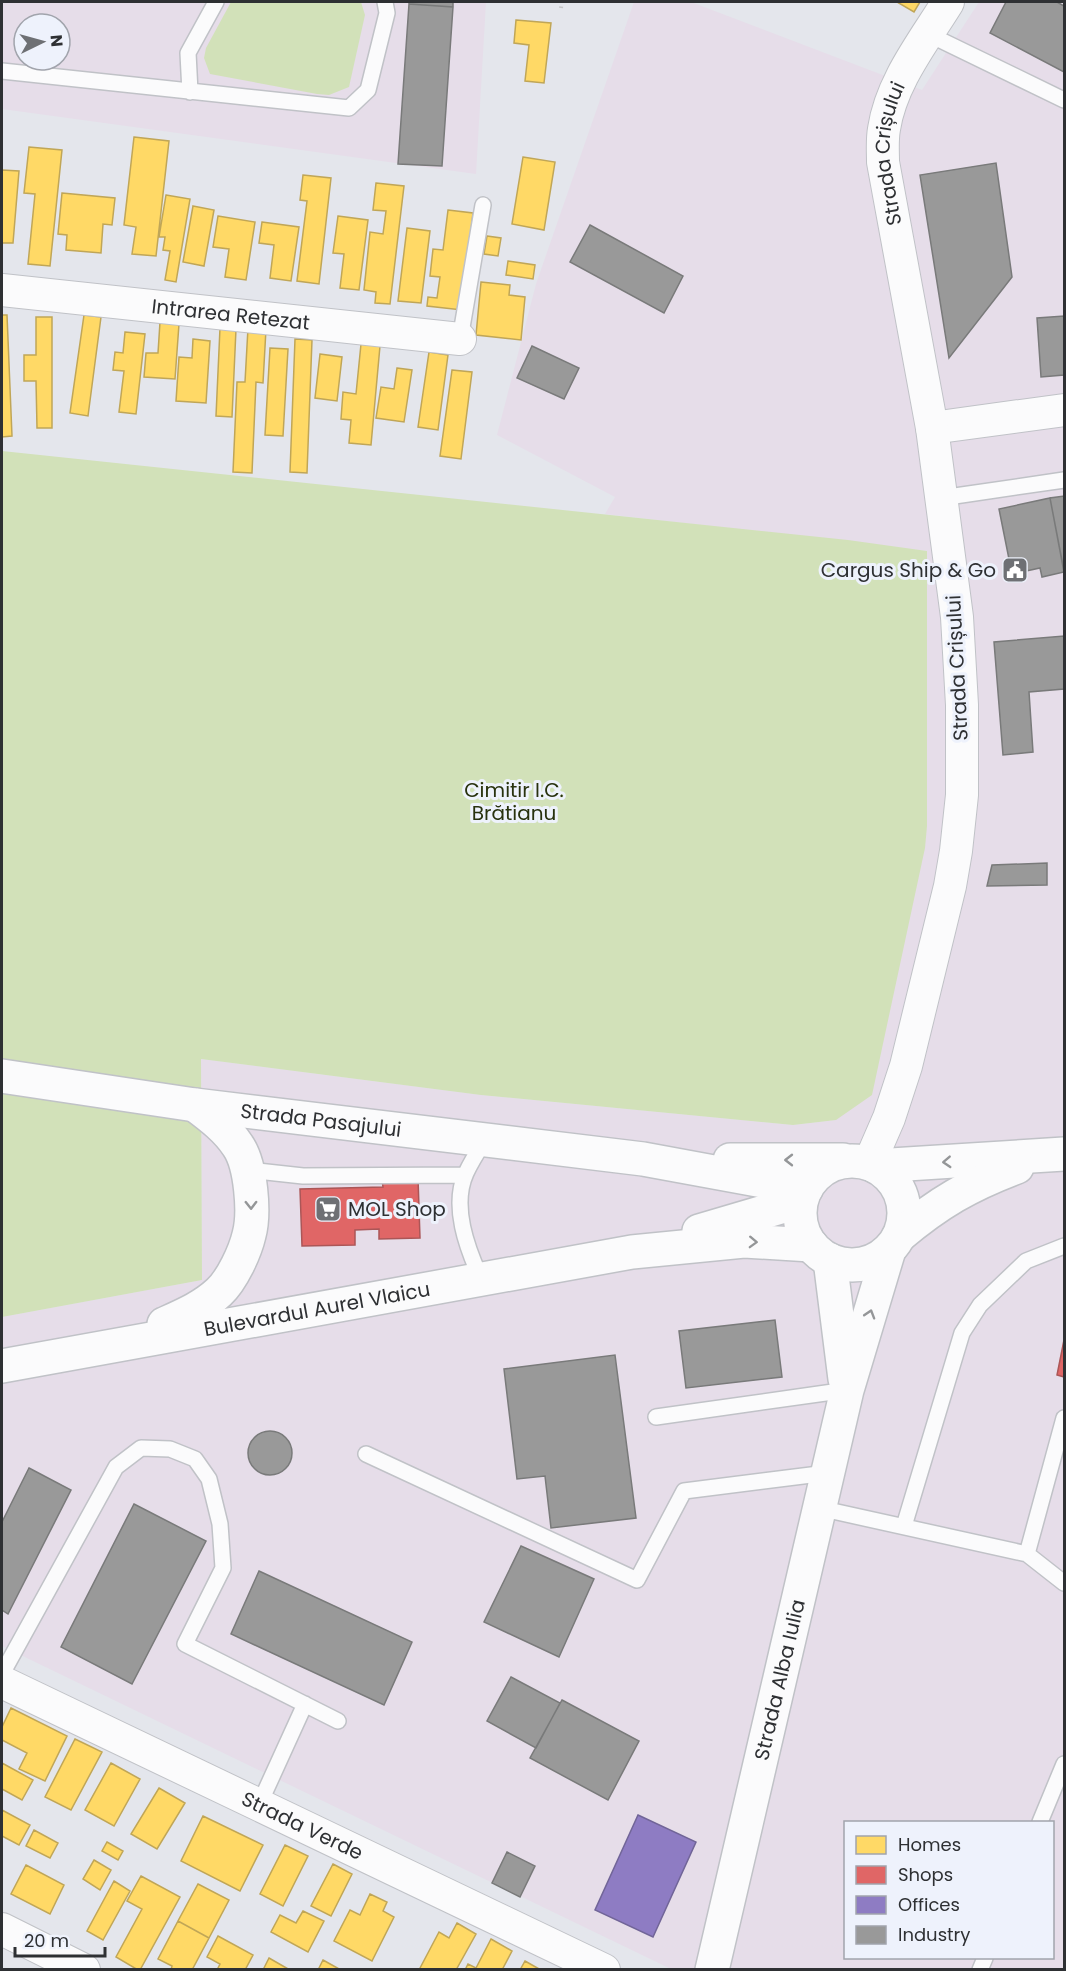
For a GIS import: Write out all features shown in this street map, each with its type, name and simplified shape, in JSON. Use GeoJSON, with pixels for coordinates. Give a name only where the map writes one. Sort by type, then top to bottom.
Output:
{"type":"FeatureCollection","features":[{"type":"Feature","properties":{"kind":"main road","name":"Strada Pasajului"},"geometry":{"type":"LineString","coordinates":[[2,1076],[195,1105],[642,1159],[803,1195]]}},
{"type":"Feature","properties":{"kind":"main road"},"geometry":{"type":"LineString","coordinates":[[125,1342],[201,1308],[221,1290],[240,1259],[250,1234],[251,1204],[248,1170],[240,1148],[224,1127],[195,1105]]}},
{"type":"Feature","properties":{"kind":"main road"},"geometry":{"type":"LineString","coordinates":[[1056,1156],[992,1176],[959,1192],[930,1210],[877,1259],[861,1265],[845,1265],[820,1253],[804,1233],[800,1219],[803,1195],[821,1170],[834,1164],[1056,1156]]}},
{"type":"Feature","properties":{"kind":"main road","name":"Strada Pasajului"},"geometry":{"type":"LineString","coordinates":[[642,1159],[864,1163]]}},
{"type":"Feature","properties":{"kind":"main road"},"geometry":{"type":"LineString","coordinates":[[864,1163],[888,1174],[898,1188],[903,1203],[904,1220],[894,1243]]}},
{"type":"Feature","properties":{"kind":"main road","name":"Bulevardul Aurel Vlaicu"},"geometry":{"type":"LineString","coordinates":[[632,1252],[803,1195]]}},
{"type":"Feature","properties":{"kind":"main road","name":"Bulevardul Aurel Vlaicu"},"geometry":{"type":"LineString","coordinates":[[2,1366],[632,1252],[744,1241],[820,1253]]}},
{"type":"Feature","properties":{"kind":"main road","name":"Strada Alba Iulia"},"geometry":{"type":"LineString","coordinates":[[712,1970],[847,1390],[894,1243]]}},
{"type":"Feature","properties":{"kind":"main road","name":"Strada Alba Iulia"},"geometry":{"type":"LineString","coordinates":[[820,1253],[847,1390]]}},
{"type":"Feature","properties":{"kind":"street","name":"Strada Crișului"},"geometry":{"type":"LineString","coordinates":[[864,1163],[889,1119],[906,1066],[950,886],[962,795],[962,705],[957,617],[932,428],[883,162],[884,129],[894,94],[910,63],[948,2]]}},
{"type":"Feature","properties":{"kind":"street","name":"Intrarea Retezat"},"geometry":{"type":"LineString","coordinates":[[2,290],[460,339]]}},
{"type":"Feature","properties":{"kind":"street"},"geometry":{"type":"LineString","coordinates":[[932,428],[1065,410]]}},
{"type":"Feature","properties":{"kind":"street","name":"Strada Verde"},"geometry":{"type":"LineString","coordinates":[[2,1682],[604,1970]]}},
{"type":"Feature","properties":{"kind":"street"},"geometry":{"type":"LineString","coordinates":[[2,1929],[84,1970]]}},
{"type":"Feature","properties":{"kind":"lane"},"geometry":{"type":"LineString","coordinates":[[190,92],[188,53],[216,2]]}},
{"type":"Feature","properties":{"kind":"lane"},"geometry":{"type":"LineString","coordinates":[[2,71],[350,108],[368,90],[387,13],[385,2]]}},
{"type":"Feature","properties":{"kind":"lane"},"geometry":{"type":"LineString","coordinates":[[928,34],[1065,100]]}},
{"type":"Feature","properties":{"kind":"lane"},"geometry":{"type":"LineString","coordinates":[[460,339],[483,205]]}},
{"type":"Feature","properties":{"kind":"lane"},"geometry":{"type":"LineString","coordinates":[[941,498],[1065,480]]}},
{"type":"Feature","properties":{"kind":"lane"},"geometry":{"type":"LineString","coordinates":[[481,1279],[468,1250],[462,1222],[460,1195],[465,1175],[484,1140]]}},
{"type":"Feature","properties":{"kind":"lane"},"geometry":{"type":"LineString","coordinates":[[248,1170],[303,1176],[465,1175]]}},
{"type":"Feature","properties":{"kind":"lane"},"geometry":{"type":"LineString","coordinates":[[904,1527],[962,1333],[980,1305],[1026,1261],[1065,1246]]}},
{"type":"Feature","properties":{"kind":"lane"},"geometry":{"type":"LineString","coordinates":[[656,1417],[847,1390]]}},
{"type":"Feature","properties":{"kind":"lane"},"geometry":{"type":"LineString","coordinates":[[1027,1554],[1065,1418]]}},
{"type":"Feature","properties":{"kind":"lane"},"geometry":{"type":"LineString","coordinates":[[2,1674],[116,1467],[141,1448],[170,1449],[195,1459],[209,1479],[220,1524],[222,1546],[223,1568],[185,1644],[338,1721]]}},
{"type":"Feature","properties":{"kind":"lane"},"geometry":{"type":"LineString","coordinates":[[366,1454],[637,1580],[684,1491],[827,1473]]}},
{"type":"Feature","properties":{"kind":"lane"},"geometry":{"type":"LineString","coordinates":[[819,1508],[1027,1554],[1065,1583]]}},
{"type":"Feature","properties":{"kind":"lane"},"geometry":{"type":"LineString","coordinates":[[259,1805],[305,1704]]}},
{"type":"Feature","properties":{"kind":"lane"},"geometry":{"type":"LineString","coordinates":[[1040,1821],[1065,1764]]}},
{"type":"Feature","properties":{"kind":"path"},"geometry":{"type":"LineString","coordinates":[[561,2],[561,8]]}},
{"type":"Feature","properties":{"kind":"shaded area"},"geometry":{"type":"Polygon","coordinates":[[[2,2],[486,2],[476,174],[2,109],[2,2]]]}},
{"type":"Feature","properties":{"kind":"shaded area"},"geometry":{"type":"Polygon","coordinates":[[[634,2],[691,2],[922,90],[979,2],[1064,2],[1064,1969],[671,1969],[2,1646],[2,1317],[202,1280],[201,1059],[481,1095],[793,1125],[836,1120],[927,551],[605,514],[615,497],[497,435],[536,284],[634,2]]]}},
{"type":"Feature","properties":{"kind":"green space"},"geometry":{"type":"Polygon","coordinates":[[[231,2],[361,2],[365,15],[349,87],[329,95],[317,94],[210,74],[204,58],[206,48],[231,2]]]}},
{"type":"Feature","properties":{"kind":"green space","name":"Cimitir I.C. Brătianu"},"geometry":{"type":"Polygon","coordinates":[[[2,451],[848,540],[927,551],[927,826],[925,848],[872,1095],[836,1120],[793,1125],[481,1095],[201,1059],[202,1280],[2,1317],[2,451]]]}},
{"type":"Feature","properties":{"kind":"building: Homes"},"geometry":{"type":"Polygon","coordinates":[[[897,2],[920,2],[914,12],[897,2]]]}},
{"type":"Feature","properties":{"kind":"building: Homes"},"geometry":{"type":"Polygon","coordinates":[[[516,20],[551,23],[544,83],[525,81],[529,45],[514,43],[516,20]]]}},
{"type":"Feature","properties":{"kind":"building: Homes"},"geometry":{"type":"Polygon","coordinates":[[[134,137],[169,141],[156,256],[132,254],[136,227],[124,225],[134,137]]]}},
{"type":"Feature","properties":{"kind":"building: Homes"},"geometry":{"type":"Polygon","coordinates":[[[29,147],[62,150],[50,266],[28,264],[35,194],[24,193],[29,147]]]}},
{"type":"Feature","properties":{"kind":"building: Homes"},"geometry":{"type":"Polygon","coordinates":[[[523,157],[555,162],[544,230],[512,224],[523,157]]]}},
{"type":"Feature","properties":{"kind":"building: Homes"},"geometry":{"type":"Polygon","coordinates":[[[2,170],[19,171],[13,243],[2,243],[2,170]]]}},
{"type":"Feature","properties":{"kind":"building: Homes"},"geometry":{"type":"Polygon","coordinates":[[[303,175],[331,178],[319,284],[297,281],[307,201],[300,200],[303,175]]]}},
{"type":"Feature","properties":{"kind":"building: Homes"},"geometry":{"type":"Polygon","coordinates":[[[376,183],[404,186],[390,304],[375,303],[376,292],[364,290],[370,232],[383,234],[386,211],[373,210],[376,183]]]}},
{"type":"Feature","properties":{"kind":"building: Homes"},"geometry":{"type":"Polygon","coordinates":[[[62,193],[115,198],[112,225],[103,224],[101,253],[66,250],[67,235],[58,234],[62,193]]]}},
{"type":"Feature","properties":{"kind":"building: Homes"},"geometry":{"type":"Polygon","coordinates":[[[166,195],[190,199],[176,282],[165,280],[170,251],[163,250],[165,237],[159,237],[166,195]]]}},
{"type":"Feature","properties":{"kind":"building: Homes"},"geometry":{"type":"Polygon","coordinates":[[[193,206],[214,210],[204,266],[183,262],[193,206]]]}},
{"type":"Feature","properties":{"kind":"building: Homes"},"geometry":{"type":"Polygon","coordinates":[[[448,210],[473,213],[462,310],[427,306],[428,297],[437,298],[440,277],[430,276],[433,249],[443,250],[448,210]]]}},
{"type":"Feature","properties":{"kind":"building: Homes"},"geometry":{"type":"Polygon","coordinates":[[[218,216],[255,222],[246,280],[225,277],[229,249],[213,247],[218,216]]]}},
{"type":"Feature","properties":{"kind":"building: Homes"},"geometry":{"type":"Polygon","coordinates":[[[338,216],[368,220],[359,290],[340,288],[344,254],[333,253],[338,216]]]}},
{"type":"Feature","properties":{"kind":"building: Homes"},"geometry":{"type":"Polygon","coordinates":[[[262,222],[299,227],[291,281],[270,278],[274,245],[259,243],[262,222]]]}},
{"type":"Feature","properties":{"kind":"building: Homes"},"geometry":{"type":"Polygon","coordinates":[[[407,228],[430,231],[421,303],[398,301],[407,228]]]}},
{"type":"Feature","properties":{"kind":"building: Homes"},"geometry":{"type":"Polygon","coordinates":[[[487,236],[501,238],[498,256],[484,254],[487,236]]]}},
{"type":"Feature","properties":{"kind":"building: Homes"},"geometry":{"type":"Polygon","coordinates":[[[508,261],[535,265],[533,279],[506,275],[508,261]]]}},
{"type":"Feature","properties":{"kind":"building: Homes"},"geometry":{"type":"Polygon","coordinates":[[[481,282],[510,285],[509,295],[525,297],[521,340],[476,335],[481,282]]]}},
{"type":"Feature","properties":{"kind":"building: Homes"},"geometry":{"type":"Polygon","coordinates":[[[2,315],[7,315],[12,436],[2,437],[2,315]]]}},
{"type":"Feature","properties":{"kind":"building: Homes"},"geometry":{"type":"Polygon","coordinates":[[[84,315],[101,317],[88,416],[70,413],[84,315]]]}},
{"type":"Feature","properties":{"kind":"building: Homes"},"geometry":{"type":"Polygon","coordinates":[[[36,317],[52,317],[52,428],[37,428],[36,381],[24,381],[24,355],[36,355],[36,317]]]}},
{"type":"Feature","properties":{"kind":"building: Homes"},"geometry":{"type":"Polygon","coordinates":[[[160,322],[179,324],[175,379],[144,377],[146,353],[158,353],[160,322]]]}},
{"type":"Feature","properties":{"kind":"building: Homes"},"geometry":{"type":"Polygon","coordinates":[[[220,328],[236,329],[232,417],[216,416],[220,328]]]}},
{"type":"Feature","properties":{"kind":"building: Homes"},"geometry":{"type":"Polygon","coordinates":[[[248,328],[266,329],[263,383],[256,382],[252,473],[233,472],[237,382],[245,382],[248,328]]]}},
{"type":"Feature","properties":{"kind":"building: Homes"},"geometry":{"type":"Polygon","coordinates":[[[125,332],[145,334],[136,414],[119,412],[124,371],[113,370],[115,352],[123,353],[125,332]]]}},
{"type":"Feature","properties":{"kind":"building: Homes"},"geometry":{"type":"Polygon","coordinates":[[[193,339],[210,341],[206,403],[176,401],[179,357],[192,358],[193,339]]]}},
{"type":"Feature","properties":{"kind":"building: Homes"},"geometry":{"type":"Polygon","coordinates":[[[295,339],[312,340],[307,473],[290,472],[295,339]]]}},
{"type":"Feature","properties":{"kind":"building: Homes"},"geometry":{"type":"Polygon","coordinates":[[[361,344],[380,346],[371,445],[349,443],[351,420],[341,419],[343,392],[356,394],[361,344]]]}},
{"type":"Feature","properties":{"kind":"building: Homes"},"geometry":{"type":"Polygon","coordinates":[[[270,348],[288,349],[283,436],[265,435],[270,348]]]}},
{"type":"Feature","properties":{"kind":"building: Homes"},"geometry":{"type":"Polygon","coordinates":[[[429,352],[448,355],[438,430],[418,427],[429,352]]]}},
{"type":"Feature","properties":{"kind":"building: Homes"},"geometry":{"type":"Polygon","coordinates":[[[320,354],[342,357],[337,401],[315,398],[320,354]]]}},
{"type":"Feature","properties":{"kind":"building: Homes"},"geometry":{"type":"Polygon","coordinates":[[[397,368],[412,370],[404,422],[376,418],[381,387],[394,389],[397,368]]]}},
{"type":"Feature","properties":{"kind":"building: Homes"},"geometry":{"type":"Polygon","coordinates":[[[452,370],[472,372],[461,459],[440,456],[452,370]]]}},
{"type":"Feature","properties":{"kind":"building: Homes"},"geometry":{"type":"Polygon","coordinates":[[[11,1708],[67,1736],[45,1781],[19,1769],[27,1753],[2,1740],[2,1727],[11,1708]]]}},
{"type":"Feature","properties":{"kind":"building: Homes"},"geometry":{"type":"Polygon","coordinates":[[[75,1739],[102,1752],[71,1810],[45,1797],[75,1739]]]}},
{"type":"Feature","properties":{"kind":"building: Homes"},"geometry":{"type":"Polygon","coordinates":[[[2,1763],[33,1780],[22,1800],[2,1789],[2,1763]]]}},
{"type":"Feature","properties":{"kind":"building: Homes"},"geometry":{"type":"Polygon","coordinates":[[[111,1763],[140,1779],[114,1826],[85,1810],[111,1763]]]}},
{"type":"Feature","properties":{"kind":"building: Homes"},"geometry":{"type":"Polygon","coordinates":[[[159,1788],[185,1803],[157,1849],[131,1834],[159,1788]]]}},
{"type":"Feature","properties":{"kind":"building: Homes"},"geometry":{"type":"Polygon","coordinates":[[[2,1810],[30,1825],[19,1845],[2,1836],[2,1810]]]}},
{"type":"Feature","properties":{"kind":"building: Homes"},"geometry":{"type":"Polygon","coordinates":[[[203,1816],[263,1845],[240,1891],[181,1861],[203,1816]]]}},
{"type":"Feature","properties":{"kind":"building: Homes"},"geometry":{"type":"Polygon","coordinates":[[[34,1830],[58,1843],[50,1858],[26,1846],[34,1830]]]}},
{"type":"Feature","properties":{"kind":"building: Homes"},"geometry":{"type":"Polygon","coordinates":[[[107,1842],[123,1851],[118,1860],[102,1851],[107,1842]]]}},
{"type":"Feature","properties":{"kind":"building: Homes"},"geometry":{"type":"Polygon","coordinates":[[[285,1845],[308,1856],[283,1906],[260,1894],[285,1845]]]}},
{"type":"Feature","properties":{"kind":"building: Homes"},"geometry":{"type":"Polygon","coordinates":[[[94,1860],[111,1870],[100,1890],[83,1879],[94,1860]]]}},
{"type":"Feature","properties":{"kind":"building: Homes"},"geometry":{"type":"Polygon","coordinates":[[[333,1864],[352,1874],[331,1916],[311,1906],[333,1864]]]}},
{"type":"Feature","properties":{"kind":"building: Homes"},"geometry":{"type":"Polygon","coordinates":[[[26,1865],[64,1885],[50,1914],[11,1894],[26,1865]]]}},
{"type":"Feature","properties":{"kind":"building: Homes"},"geometry":{"type":"Polygon","coordinates":[[[141,1876],[180,1897],[138,1970],[116,1957],[142,1909],[127,1901],[141,1876]]]}},
{"type":"Feature","properties":{"kind":"building: Homes"},"geometry":{"type":"Polygon","coordinates":[[[114,1881],[130,1891],[103,1940],[87,1931],[114,1881]]]}},
{"type":"Feature","properties":{"kind":"building: Homes"},"geometry":{"type":"Polygon","coordinates":[[[198,1884],[229,1900],[209,1938],[178,1921],[198,1884]]]}},
{"type":"Feature","properties":{"kind":"building: Homes"},"geometry":{"type":"Polygon","coordinates":[[[370,1894],[387,1902],[383,1911],[394,1917],[372,1961],[334,1941],[350,1910],[360,1915],[370,1894]]]}},
{"type":"Feature","properties":{"kind":"building: Homes"},"geometry":{"type":"Polygon","coordinates":[[[303,1911],[324,1921],[308,1952],[271,1932],[280,1915],[296,1923],[303,1911]]]}},
{"type":"Feature","properties":{"kind":"building: Homes"},"geometry":{"type":"Polygon","coordinates":[[[178,1921],[209,1938],[192,1970],[171,1970],[172,1966],[158,1959],[178,1921]]]}},
{"type":"Feature","properties":{"kind":"building: Homes"},"geometry":{"type":"Polygon","coordinates":[[[457,1923],[476,1934],[456,1970],[419,1970],[439,1932],[449,1938],[457,1923]]]}},
{"type":"Feature","properties":{"kind":"building: Homes"},"geometry":{"type":"Polygon","coordinates":[[[218,1936],[253,1955],[245,1970],[217,1970],[220,1964],[207,1957],[218,1936]]]}},
{"type":"Feature","properties":{"kind":"building: Homes"},"geometry":{"type":"Polygon","coordinates":[[[491,1939],[512,1951],[502,1970],[465,1970],[468,1964],[476,1968],[491,1939]]]}},
{"type":"Feature","properties":{"kind":"building: Homes"},"geometry":{"type":"Polygon","coordinates":[[[269,1958],[290,1970],[263,1970],[269,1958]]]}},
{"type":"Feature","properties":{"kind":"building: Homes"},"geometry":{"type":"Polygon","coordinates":[[[323,1960],[341,1970],[318,1970],[323,1960]]]}},
{"type":"Feature","properties":{"kind":"building: Homes"},"geometry":{"type":"Polygon","coordinates":[[[525,1961],[541,1970],[520,1970],[525,1961]]]}},
{"type":"Feature","properties":{"kind":"building: Shops"},"geometry":{"type":"Polygon","coordinates":[[[418,1178],[420,1238],[379,1239],[379,1229],[355,1230],[355,1245],[302,1246],[300,1189],[383,1187],[382,1179],[418,1178]]]}},
{"type":"Feature","properties":{"kind":"building: Shops"},"geometry":{"type":"Polygon","coordinates":[[[1064,1340],[1064,1377],[1057,1375],[1064,1340]]]}},
{"type":"Feature","properties":{"kind":"building: Offices"},"geometry":{"type":"Polygon","coordinates":[[[638,1815],[696,1842],[653,1937],[595,1910],[638,1815]]]}},
{"type":"Feature","properties":{"kind":"building: Industry"},"geometry":{"type":"Polygon","coordinates":[[[409,2],[453,2],[453,7],[409,4],[409,2]]]}},
{"type":"Feature","properties":{"kind":"building: Industry"},"geometry":{"type":"Polygon","coordinates":[[[1006,2],[1057,2],[1064,6],[1064,72],[990,33],[1006,2]]]}},
{"type":"Feature","properties":{"kind":"building: Industry"},"geometry":{"type":"Polygon","coordinates":[[[409,4],[453,7],[442,166],[398,164],[409,4]]]}},
{"type":"Feature","properties":{"kind":"building: Industry"},"geometry":{"type":"Polygon","coordinates":[[[996,163],[1012,277],[949,358],[920,175],[996,163]]]}},
{"type":"Feature","properties":{"kind":"building: Industry"},"geometry":{"type":"Polygon","coordinates":[[[590,225],[683,276],[664,313],[570,262],[590,225]]]}},
{"type":"Feature","properties":{"kind":"building: Industry"},"geometry":{"type":"Polygon","coordinates":[[[1064,316],[1064,375],[1041,377],[1037,318],[1064,316]]]}},
{"type":"Feature","properties":{"kind":"building: Industry"},"geometry":{"type":"Polygon","coordinates":[[[532,346],[579,368],[564,399],[517,378],[532,346]]]}},
{"type":"Feature","properties":{"kind":"building: Industry"},"geometry":{"type":"Polygon","coordinates":[[[1064,496],[1064,571],[1050,498],[1064,496]]]}},
{"type":"Feature","properties":{"kind":"building: Industry"},"geometry":{"type":"Polygon","coordinates":[[[1050,498],[1064,572],[1042,577],[1040,568],[1012,574],[999,509],[1050,498]]]}},
{"type":"Feature","properties":{"kind":"building: Industry"},"geometry":{"type":"Polygon","coordinates":[[[1064,636],[1064,689],[1029,692],[1033,752],[1003,755],[994,642],[1064,636]]]}},
{"type":"Feature","properties":{"kind":"building: Industry"},"geometry":{"type":"Polygon","coordinates":[[[1047,863],[1047,885],[987,886],[992,865],[1047,863]]]}},
{"type":"Feature","properties":{"kind":"building: Industry"},"geometry":{"type":"Polygon","coordinates":[[[775,1320],[782,1377],[686,1388],[679,1331],[775,1320]]]}},
{"type":"Feature","properties":{"kind":"building: Industry"},"geometry":{"type":"Polygon","coordinates":[[[615,1355],[636,1518],[551,1528],[545,1476],[517,1479],[504,1369],[615,1355]]]}},
{"type":"Feature","properties":{"kind":"building: Industry"},"geometry":{"type":"Polygon","coordinates":[[[270,1431],[286,1437],[292,1453],[286,1469],[270,1475],[254,1469],[248,1453],[254,1437],[270,1431]]]}},
{"type":"Feature","properties":{"kind":"building: Industry"},"geometry":{"type":"Polygon","coordinates":[[[29,1468],[71,1490],[8,1614],[2,1610],[2,1522],[29,1468]]]}},
{"type":"Feature","properties":{"kind":"building: Industry"},"geometry":{"type":"Polygon","coordinates":[[[134,1504],[206,1541],[132,1684],[61,1647],[134,1504]]]}},
{"type":"Feature","properties":{"kind":"building: Industry"},"geometry":{"type":"Polygon","coordinates":[[[521,1546],[594,1579],[559,1657],[484,1622],[521,1546]]]}},
{"type":"Feature","properties":{"kind":"building: Industry"},"geometry":{"type":"Polygon","coordinates":[[[259,1571],[412,1642],[384,1705],[231,1634],[259,1571]]]}},
{"type":"Feature","properties":{"kind":"building: Industry"},"geometry":{"type":"Polygon","coordinates":[[[511,1677],[560,1703],[536,1748],[487,1721],[511,1677]]]}},
{"type":"Feature","properties":{"kind":"building: Industry"},"geometry":{"type":"Polygon","coordinates":[[[562,1700],[639,1741],[608,1800],[530,1758],[562,1700]]]}},
{"type":"Feature","properties":{"kind":"building: Industry"},"geometry":{"type":"Polygon","coordinates":[[[507,1852],[535,1866],[520,1897],[492,1883],[507,1852]]]}},
{"type":"Feature","properties":{"kind":"place","name":"Cargus Ship & Go"},"geometry":{"type":"Point","coordinates":[1015,570]}},
{"type":"Feature","properties":{"kind":"place","name":"MOL Shop"},"geometry":{"type":"Point","coordinates":[328,1209]}}]}
